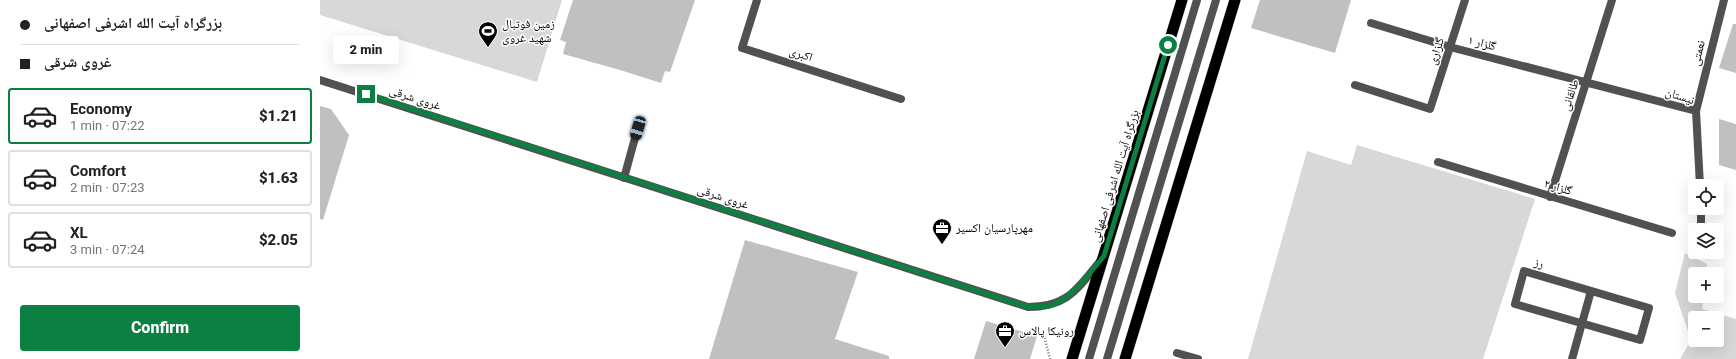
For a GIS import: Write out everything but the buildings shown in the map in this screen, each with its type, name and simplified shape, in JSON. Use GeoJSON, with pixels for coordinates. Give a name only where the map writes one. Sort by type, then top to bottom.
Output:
{"type":"FeatureCollection","features":[{"type":"Feature","properties":{"kind":"highway","name":"بزرگراه آیت الله اشرفی اصفهانی"},"geometry":{"type":"LineString","coordinates":[[1072,359],[1182,0]]}},
{"type":"Feature","properties":{"kind":"highway"},"geometry":{"type":"LineString","coordinates":[[1125,359],[1234,0]]}},
{"type":"Feature","properties":{"kind":"street","name":"اکبری"},"geometry":{"type":"LineString","coordinates":[[757,0],[742,48],[901,99]]}},
{"type":"Feature","properties":{"kind":"street"},"geometry":{"type":"LineString","coordinates":[[1089,359],[1197,0]]}},
{"type":"Feature","properties":{"kind":"street"},"geometry":{"type":"LineString","coordinates":[[1107,359],[1216,0]]}},
{"type":"Feature","properties":{"kind":"street","name":"گلزاری"},"geometry":{"type":"LineString","coordinates":[[1355,85],[1430,109],[1465,0]]}},
{"type":"Feature","properties":{"kind":"street","name":"طالقانی"},"geometry":{"type":"LineString","coordinates":[[1550,197],[1612,0]]}},
{"type":"Feature","properties":{"kind":"street","name":"نعمتی"},"geometry":{"type":"LineString","coordinates":[[1696,111],[1724,0]]}},
{"type":"Feature","properties":{"kind":"street","name":"گلزار ۱"},"geometry":{"type":"LineString","coordinates":[[1371,23],[1450,47],[1587,82]]}},
{"type":"Feature","properties":{"kind":"street","name":"غروی شرقی"},"geometry":{"type":"LineString","coordinates":[[320,80],[1028,307],[1049,306],[1063,300],[1080,285],[1104,256]]}},
{"type":"Feature","properties":{"kind":"street","name":"نیستان"},"geometry":{"type":"LineString","coordinates":[[1587,82],[1696,111],[1700,179]]}},
{"type":"Feature","properties":{"kind":"street"},"geometry":{"type":"LineString","coordinates":[[624,178],[638,128]]}},
{"type":"Feature","properties":{"kind":"street","name":"گلزار ۲"},"geometry":{"type":"LineString","coordinates":[[1438,162],[1672,233]]}},
{"type":"Feature","properties":{"kind":"street","name":"رز"},"geometry":{"type":"LineString","coordinates":[[1524,271],[1650,308],[1640,340],[1582,323],[1515,304],[1524,271]]}},
{"type":"Feature","properties":{"kind":"street"},"geometry":{"type":"LineString","coordinates":[[1572,359],[1591,291]]}},
{"type":"Feature","properties":{"kind":"street"},"geometry":{"type":"LineString","coordinates":[[1177,353],[1198,359]]}},
{"type":"Feature","properties":{"kind":"path"},"geometry":{"type":"LineString","coordinates":[[1044,335],[1050,359]]}},
{"type":"Feature","properties":{"kind":"shaded area","name":"زمین فوتبال شهید غروی"},"geometry":{"type":"Polygon","coordinates":[[[320,0],[562,0],[537,82],[320,15],[320,0]]]}},
{"type":"Feature","properties":{"kind":"shaded area"},"geometry":{"type":"Polygon","coordinates":[[[1357,145],[1535,199],[1483,359],[1248,359],[1307,151],[1351,165],[1357,145]]]}},
{"type":"Feature","properties":{"kind":"shaded area"},"geometry":{"type":"Polygon","coordinates":[[[1685,253],[1688,254],[1688,259],[1697,259],[1707,264],[1707,267],[1688,267],[1688,303],[1703,303],[1702,309],[1709,311],[1688,311],[1688,331],[1675,293],[1685,253]]]}},
{"type":"Feature","properties":{"kind":"shaded area"},"geometry":{"type":"Polygon","coordinates":[[[1724,315],[1736,319],[1736,359],[1680,359],[1688,345],[1688,347],[1724,347],[1724,315]]]}},
{"type":"Feature","properties":{"kind":"place","name":"زمین فوتبال شهید غروی"},"geometry":{"type":"Point","coordinates":[488,48]}},
{"type":"Feature","properties":{"kind":"place","name":"مهرپارسیان اکسیر"},"geometry":{"type":"Point","coordinates":[942,245]}},
{"type":"Feature","properties":{"kind":"place","name":"رونیکا پالاس"},"geometry":{"type":"Point","coordinates":[1005,348]}},
{"type":"Feature","properties":{"kind":"route"},"geometry":{"type":"LineString","coordinates":[[366,94],[1028,307],[1043,307],[1063,300],[1080,285],[1104,256],[1168,45]]}}]}
